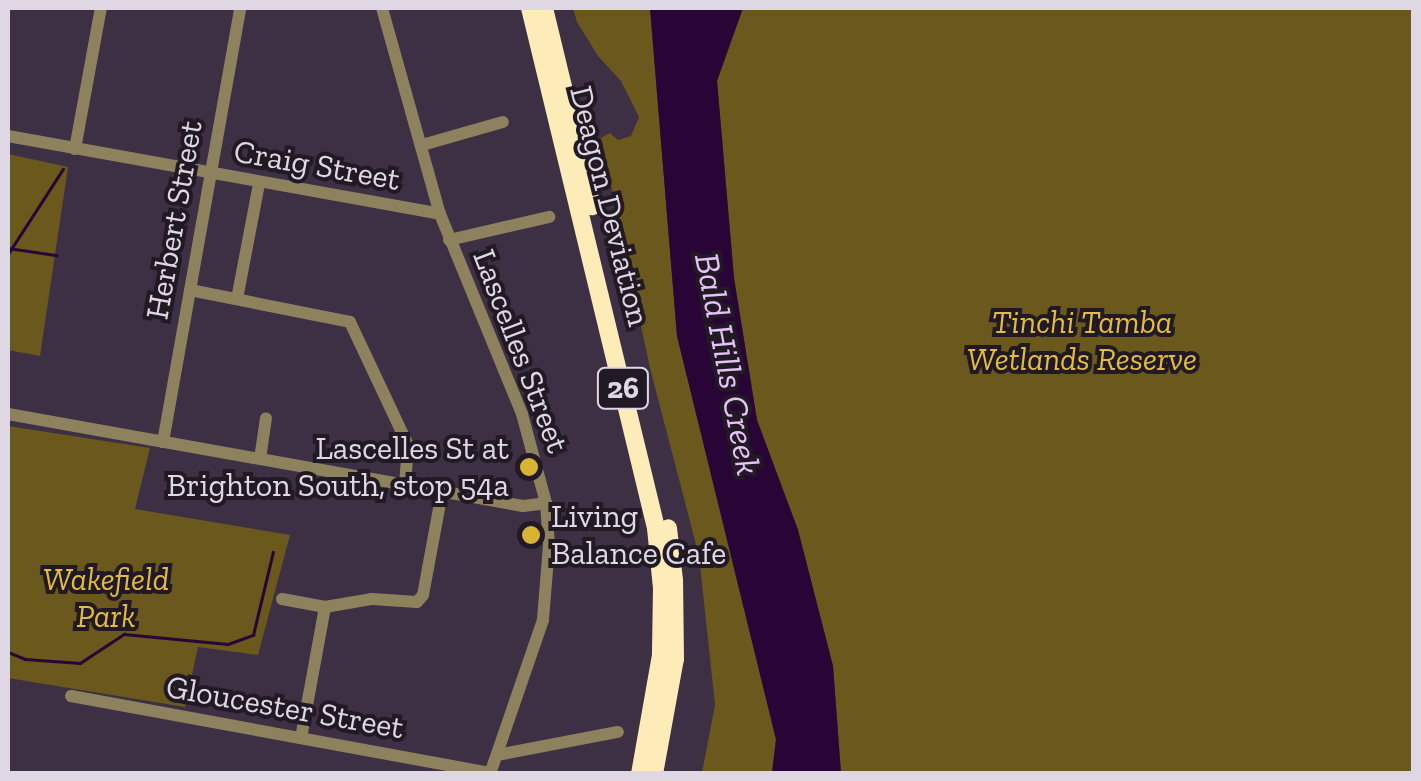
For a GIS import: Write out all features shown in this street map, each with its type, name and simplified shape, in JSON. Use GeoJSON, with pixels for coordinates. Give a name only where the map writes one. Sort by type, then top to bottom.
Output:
{"type":"FeatureCollection","features":[{"type":"Feature","properties":{"kind":"highway","name":"Deagon Deviation"},"geometry":{"type":"LineString","coordinates":[[530,8],[656,528],[662,588],[662,656],[640,774]]}},
{"type":"Feature","properties":{"kind":"highway","name":"Deagon Deviation"},"geometry":{"type":"LineString","coordinates":[[544,8],[672,554],[674,658],[654,774]]}},
{"type":"Feature","properties":{"kind":"street"},"geometry":{"type":"LineString","coordinates":[[75,149],[100,8]]}},
{"type":"Feature","properties":{"kind":"street","name":"Herbert Street"},"geometry":{"type":"LineString","coordinates":[[162,442],[240,8]]}},
{"type":"Feature","properties":{"kind":"street","name":"Lascelles Street"},"geometry":{"type":"LineString","coordinates":[[382,8],[440,214],[526,424],[546,504],[549,545],[543,620],[490,773]]}},
{"type":"Feature","properties":{"kind":"street"},"geometry":{"type":"LineString","coordinates":[[422,145],[503,122]]}},
{"type":"Feature","properties":{"kind":"street","name":"Craig Street"},"geometry":{"type":"LineString","coordinates":[[8,136],[440,214]]}},
{"type":"Feature","properties":{"kind":"street"},"geometry":{"type":"LineString","coordinates":[[237,299],[259,184]]}},
{"type":"Feature","properties":{"kind":"street"},"geometry":{"type":"LineString","coordinates":[[449,240],[549,218]]}},
{"type":"Feature","properties":{"kind":"street"},"geometry":{"type":"LineString","coordinates":[[190,290],[350,322],[408,445],[405,485]]}},
{"type":"Feature","properties":{"kind":"street"},"geometry":{"type":"LineString","coordinates":[[8,414],[523,506],[546,504]]}},
{"type":"Feature","properties":{"kind":"street"},"geometry":{"type":"LineString","coordinates":[[260,459],[266,418]]}},
{"type":"Feature","properties":{"kind":"street"},"geometry":{"type":"LineString","coordinates":[[282,599],[325,607],[372,599],[420,606],[442,492]]}},
{"type":"Feature","properties":{"kind":"street"},"geometry":{"type":"LineString","coordinates":[[301,738],[325,607]]}},
{"type":"Feature","properties":{"kind":"street","name":"Gloucester Street"},"geometry":{"type":"LineString","coordinates":[[71,696],[490,773]]}},
{"type":"Feature","properties":{"kind":"street"},"geometry":{"type":"LineString","coordinates":[[498,755],[618,732]]}},
{"type":"Feature","properties":{"kind":"green space"},"geometry":{"type":"Polygon","coordinates":[[[573,8],[650,8],[677,336],[776,740],[772,773],[702,773],[715,705],[699,556],[650,368],[601,138],[610,133],[618,140],[631,136],[639,117],[621,81],[598,56],[577,22],[573,8]]]}},
{"type":"Feature","properties":{"kind":"green space","name":"Tinchi Tamba Wetlands Reserve"},"geometry":{"type":"Polygon","coordinates":[[[743,8],[1413,8],[1413,773],[841,773],[833,666],[798,530],[757,420],[734,278],[717,80],[743,8]]]}},
{"type":"Feature","properties":{"kind":"green space"},"geometry":{"type":"Polygon","coordinates":[[[8,154],[68,167],[40,356],[8,350],[8,154]]]}},
{"type":"Feature","properties":{"kind":"green space","name":"Wakefield Park"},"geometry":{"type":"Polygon","coordinates":[[[8,426],[150,448],[135,509],[290,535],[258,655],[198,647],[185,707],[8,678],[8,426]]]}},
{"type":"Feature","properties":{"kind":"water","name":"Bald Hills Creek"},"geometry":{"type":"Polygon","coordinates":[[[650,8],[743,8],[717,81],[734,278],[757,420],[798,530],[833,666],[841,773],[772,773],[776,739],[677,336],[650,8]]]}},
{"type":"Feature","properties":{"kind":"waterway"},"geometry":{"type":"LineString","coordinates":[[8,254],[63,169]]}},
{"type":"Feature","properties":{"kind":"waterway"},"geometry":{"type":"LineString","coordinates":[[8,248],[56,255]]}},
{"type":"Feature","properties":{"kind":"waterway"},"geometry":{"type":"LineString","coordinates":[[8,652],[25,659],[80,663],[124,634],[228,644],[253,635],[273,552]]}},
{"type":"Feature","properties":{"kind":"place","name":"Lascelles St at Brighton South, stop 54a"},"geometry":{"type":"Point","coordinates":[529,467]}},
{"type":"Feature","properties":{"kind":"place","name":"Living Balance Cafe"},"geometry":{"type":"Point","coordinates":[531,535]}}]}
